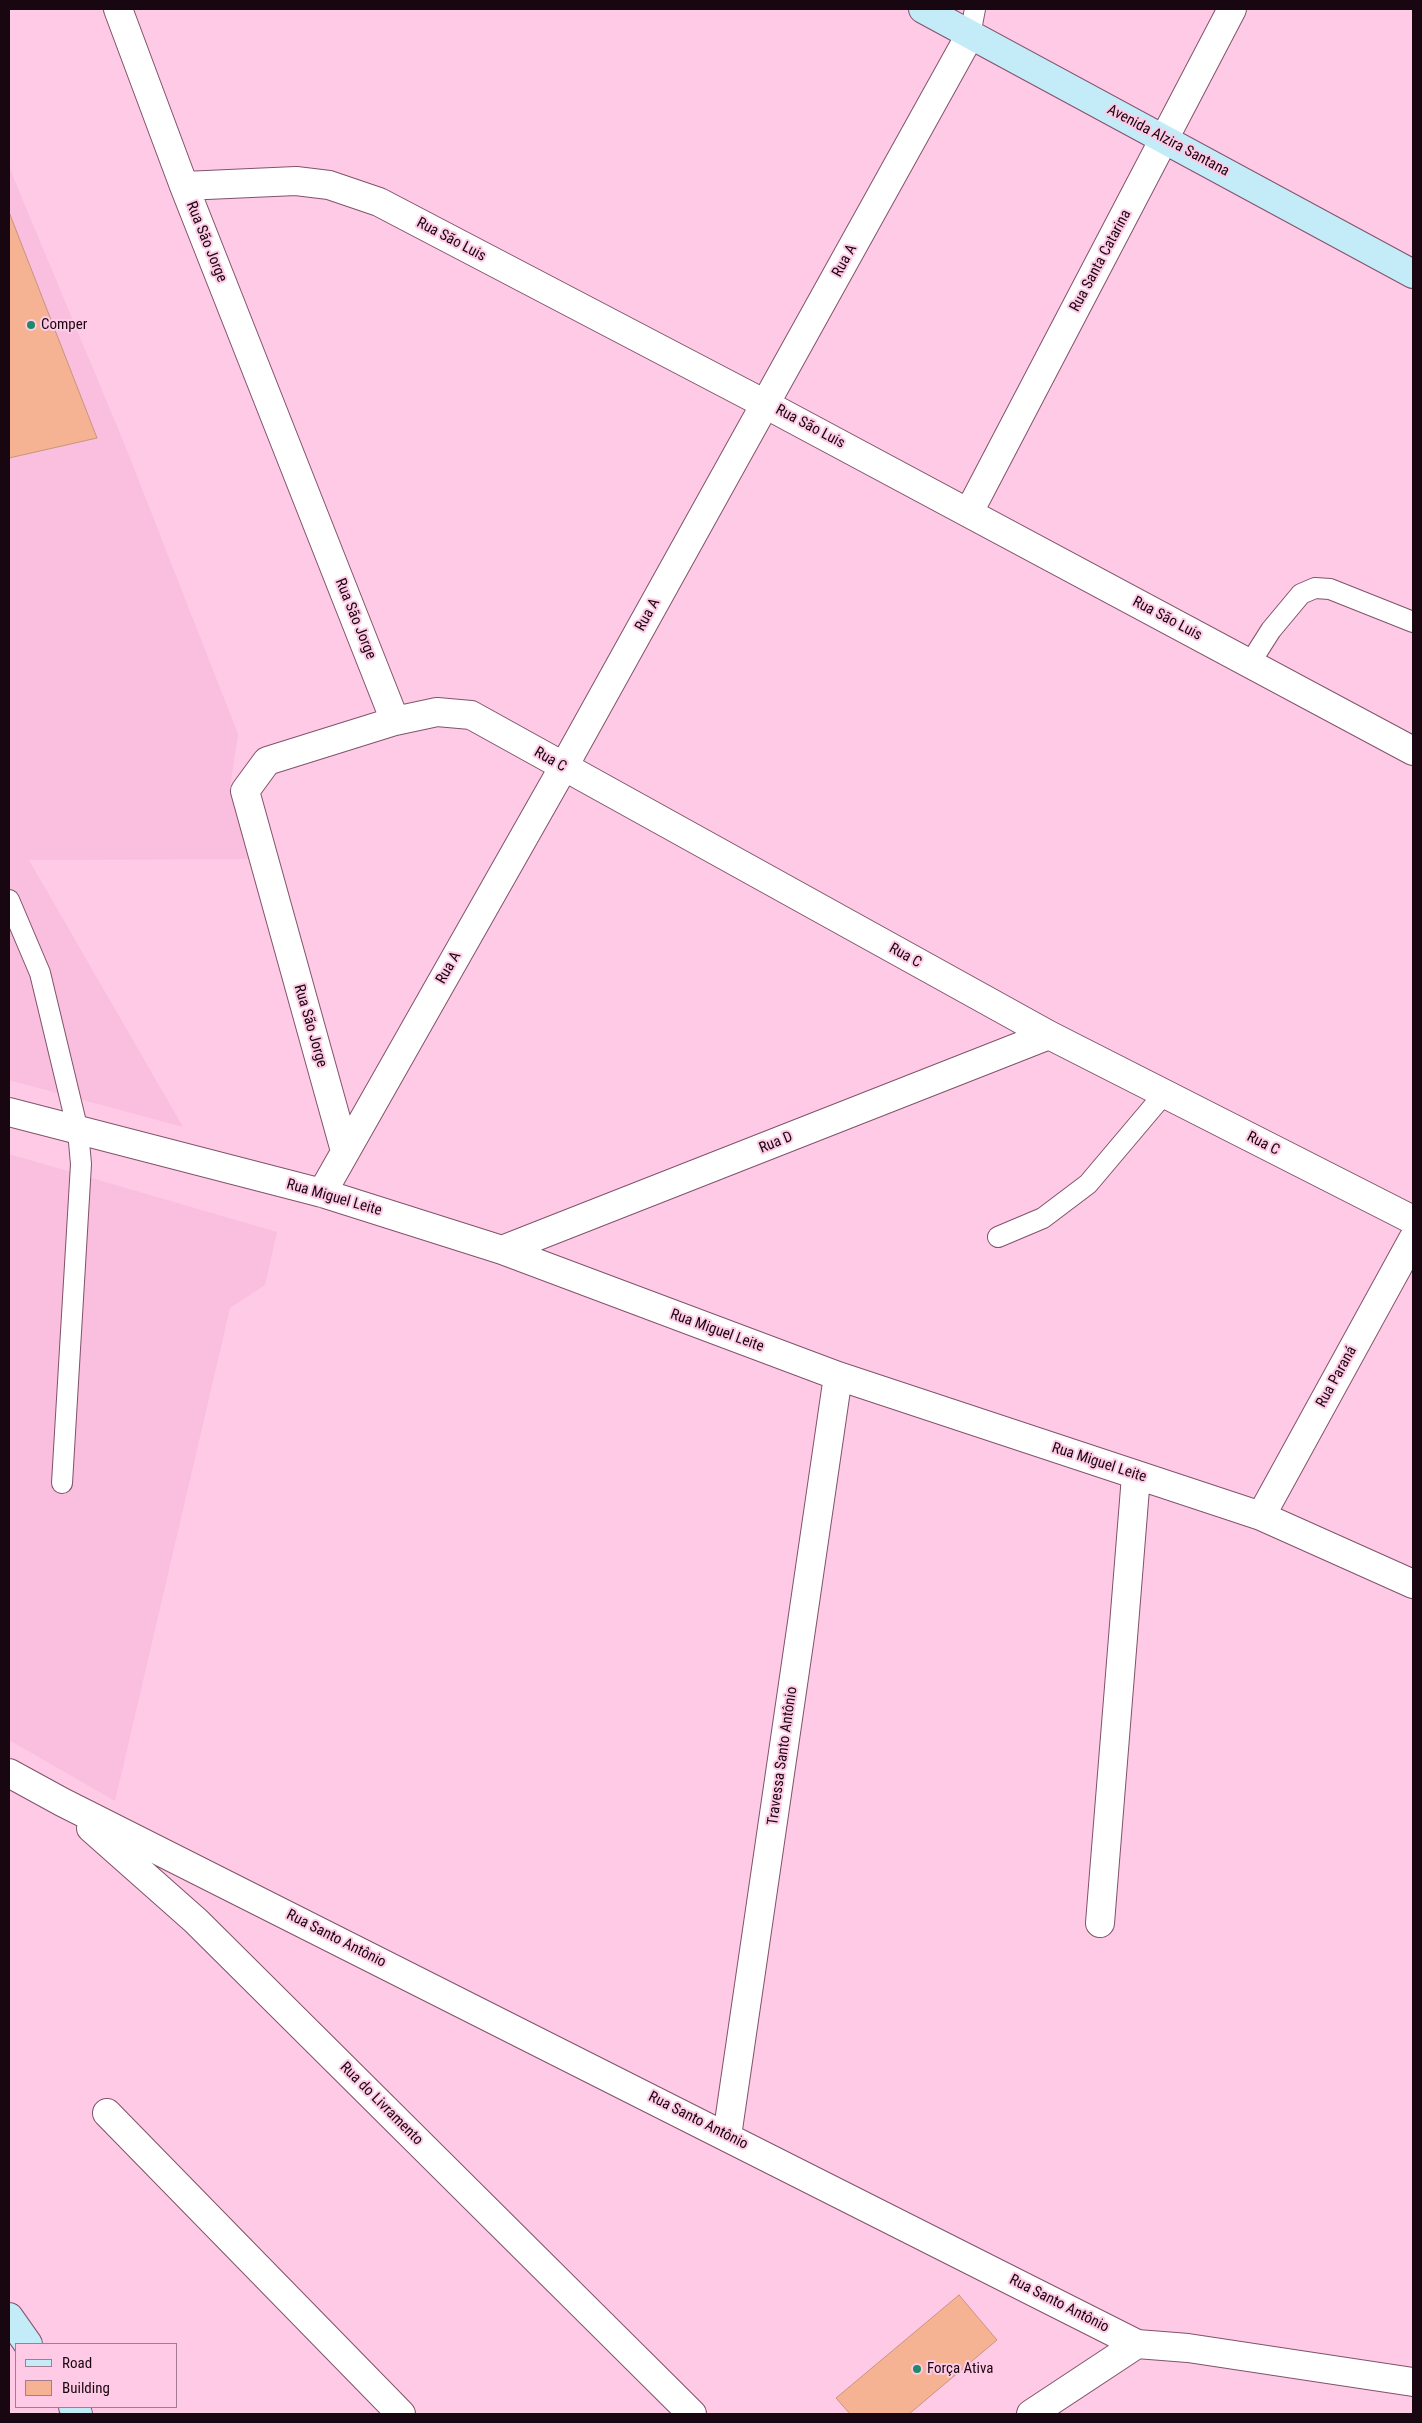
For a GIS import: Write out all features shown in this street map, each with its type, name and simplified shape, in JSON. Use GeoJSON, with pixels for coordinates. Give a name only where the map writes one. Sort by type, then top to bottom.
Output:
{"type":"FeatureCollection","features":[{"type":"Feature","properties":{"kind":"main road","name":"Avenida Alzira Santana"},"geometry":{"type":"LineString","coordinates":[[923,9],[973,22],[1165,139],[1413,274]]}},
{"type":"Feature","properties":{"kind":"main road"},"geometry":{"type":"LineString","coordinates":[[9,2317],[27,2343]]}},
{"type":"Feature","properties":{"kind":"street","name":"Rua São Jorge"},"geometry":{"type":"LineString","coordinates":[[118,9],[184,186],[396,721],[267,761],[245,791],[345,1151]]}},
{"type":"Feature","properties":{"kind":"street","name":"Rua Santa Catarina"},"geometry":{"type":"LineString","coordinates":[[969,512],[1232,9]]}},
{"type":"Feature","properties":{"kind":"street","name":"Rua A"},"geometry":{"type":"LineString","coordinates":[[322,1193],[563,768],[765,404],[973,22]]}},
{"type":"Feature","properties":{"kind":"street","name":"Rua São Luis"},"geometry":{"type":"LineString","coordinates":[[184,186],[296,181],[328,185],[379,202],[969,512],[1413,751]]}},
{"type":"Feature","properties":{"kind":"street","name":"Rua C"},"geometry":{"type":"LineString","coordinates":[[396,721],[437,712],[471,715],[563,768],[1049,1035],[1413,1220]]}},
{"type":"Feature","properties":{"kind":"street","name":"Rua D"},"geometry":{"type":"LineString","coordinates":[[502,1250],[1049,1035]]}},
{"type":"Feature","properties":{"kind":"street","name":"Rua Miguel Leite"},"geometry":{"type":"LineString","coordinates":[[9,1112],[322,1193],[502,1250],[838,1376],[1261,1516],[1413,1584]]}},
{"type":"Feature","properties":{"kind":"street","name":"Rua Paraná"},"geometry":{"type":"LineString","coordinates":[[1261,1516],[1413,1238]]}},
{"type":"Feature","properties":{"kind":"street","name":"Travessa Santo Antônio"},"geometry":{"type":"LineString","coordinates":[[728,2136],[838,1376]]}},
{"type":"Feature","properties":{"kind":"street"},"geometry":{"type":"LineString","coordinates":[[1100,1922],[1136,1476]]}},
{"type":"Feature","properties":{"kind":"street","name":"Rua Santo Antônio"},"geometry":{"type":"LineString","coordinates":[[9,1773],[62,1802],[1138,2344],[1188,2348],[1413,2382]]}},
{"type":"Feature","properties":{"kind":"street","name":"Rua do Livramento"},"geometry":{"type":"LineString","coordinates":[[62,1802],[196,1920],[692,2414]]}},
{"type":"Feature","properties":{"kind":"street"},"geometry":{"type":"LineString","coordinates":[[107,2113],[401,2414]]}},
{"type":"Feature","properties":{"kind":"street"},"geometry":{"type":"LineString","coordinates":[[1031,2414],[1138,2344]]}},
{"type":"Feature","properties":{"kind":"lane"},"geometry":{"type":"LineString","coordinates":[[1250,663],[1271,630],[1301,594],[1314,588],[1330,589],[1413,622]]}},
{"type":"Feature","properties":{"kind":"lane"},"geometry":{"type":"LineString","coordinates":[[9,900],[40,973],[78,1131],[81,1164],[62,1483]]}},
{"type":"Feature","properties":{"kind":"lane"},"geometry":{"type":"LineString","coordinates":[[998,1237],[1043,1218],[1088,1184],[1164,1094]]}},
{"type":"Feature","properties":{"kind":"shaded area"},"geometry":{"type":"Polygon","coordinates":[[[9,167],[124,443],[238,734],[230,788],[251,859],[29,860],[183,1127],[9,1080],[9,167]]]}},
{"type":"Feature","properties":{"kind":"shaded area"},"geometry":{"type":"Polygon","coordinates":[[[9,1154],[277,1232],[265,1285],[230,1308],[115,1801],[9,1740],[9,1154]]]}},
{"type":"Feature","properties":{"kind":"building","name":"Comper"},"geometry":{"type":"Polygon","coordinates":[[[9,212],[97,438],[9,458],[9,212]]]}},
{"type":"Feature","properties":{"kind":"building","name":"Força Ativa"},"geometry":{"type":"Polygon","coordinates":[[[959,2295],[997,2340],[909,2414],[850,2414],[836,2398],[959,2295]]]}},
{"type":"Feature","properties":{"kind":"place","name":"Comper"},"geometry":{"type":"Point","coordinates":[31,325]}},
{"type":"Feature","properties":{"kind":"place","name":"Força Ativa"},"geometry":{"type":"Point","coordinates":[917,2369]}}]}
